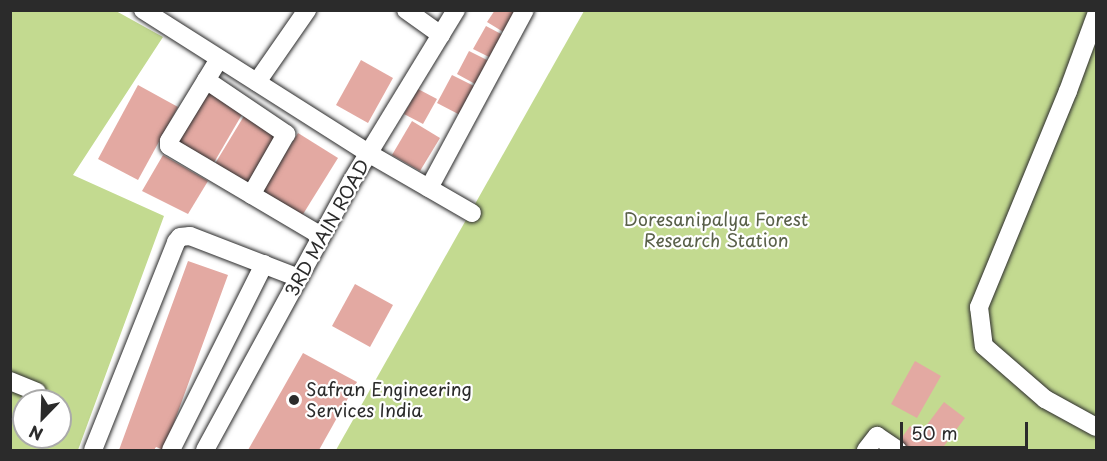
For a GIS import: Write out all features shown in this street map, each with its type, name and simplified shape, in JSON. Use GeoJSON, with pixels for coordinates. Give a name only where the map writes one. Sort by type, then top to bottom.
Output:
{"type":"FeatureCollection","features":[{"type":"Feature","properties":{"kind":"street"},"geometry":{"type":"LineString","coordinates":[[143,10],[369,153],[472,213]]}},
{"type":"Feature","properties":{"kind":"street"},"geometry":{"type":"LineString","coordinates":[[257,82],[307,10]]}},
{"type":"Feature","properties":{"kind":"street"},"geometry":{"type":"LineString","coordinates":[[406,10],[441,35]]}},
{"type":"Feature","properties":{"kind":"street","name":"3RD MAIN ROAD"},"geometry":{"type":"LineString","coordinates":[[205,450],[321,236],[456,10]]}},
{"type":"Feature","properties":{"kind":"street"},"geometry":{"type":"LineString","coordinates":[[429,188],[525,10]]}},
{"type":"Feature","properties":{"kind":"street"},"geometry":{"type":"LineString","coordinates":[[1096,15],[1060,113],[979,307],[984,346],[1045,399],[1096,428]]}},
{"type":"Feature","properties":{"kind":"street"},"geometry":{"type":"LineString","coordinates":[[219,59],[169,141],[169,146],[321,236]]}},
{"type":"Feature","properties":{"kind":"street"},"geometry":{"type":"LineString","coordinates":[[206,80],[286,134],[251,195]]}},
{"type":"Feature","properties":{"kind":"street"},"geometry":{"type":"LineString","coordinates":[[93,450],[176,242],[185,235],[299,278]]}},
{"type":"Feature","properties":{"kind":"street"},"geometry":{"type":"LineString","coordinates":[[171,450],[264,264]]}},
{"type":"Feature","properties":{"kind":"street"},"geometry":{"type":"LineString","coordinates":[[10,381],[30,389]]}},
{"type":"Feature","properties":{"kind":"street"},"geometry":{"type":"LineString","coordinates":[[866,450],[877,436],[898,450]]}},
{"type":"Feature","properties":{"kind":"green space"},"geometry":{"type":"Polygon","coordinates":[[[10,11],[116,11],[163,37],[73,175],[164,216],[78,450],[11,450],[10,11]]]}},
{"type":"Feature","properties":{"kind":"green space","name":"Doresanipalya Forest Research Station"},"geometry":{"type":"Polygon","coordinates":[[[584,11],[1096,11],[1096,450],[336,450],[584,11]]]}},
{"type":"Feature","properties":{"kind":"building"},"geometry":{"type":"Polygon","coordinates":[[[495,10],[518,10],[505,33],[487,22],[495,10]]]}},
{"type":"Feature","properties":{"kind":"building"},"geometry":{"type":"Polygon","coordinates":[[[486,26],[503,35],[491,58],[473,49],[486,26]]]}},
{"type":"Feature","properties":{"kind":"building"},"geometry":{"type":"Polygon","coordinates":[[[469,51],[489,61],[477,85],[457,74],[469,51]]]}},
{"type":"Feature","properties":{"kind":"building"},"geometry":{"type":"Polygon","coordinates":[[[361,60],[393,78],[368,123],[336,105],[361,60]]]}},
{"type":"Feature","properties":{"kind":"building"},"geometry":{"type":"Polygon","coordinates":[[[452,75],[476,87],[462,116],[437,103],[452,75]]]}},
{"type":"Feature","properties":{"kind":"building"},"geometry":{"type":"Polygon","coordinates":[[[138,85],[178,107],[138,180],[98,159],[138,85]]]}},
{"type":"Feature","properties":{"kind":"building"},"geometry":{"type":"Polygon","coordinates":[[[204,87],[244,111],[212,166],[172,143],[204,87]]]}},
{"type":"Feature","properties":{"kind":"building"},"geometry":{"type":"Polygon","coordinates":[[[418,89],[437,99],[423,124],[404,114],[418,89]]]}},
{"type":"Feature","properties":{"kind":"building"},"geometry":{"type":"Polygon","coordinates":[[[247,111],[283,133],[249,189],[213,167],[247,111]]]}},
{"type":"Feature","properties":{"kind":"building"},"geometry":{"type":"Polygon","coordinates":[[[412,121],[440,138],[420,171],[392,155],[412,121]]]}},
{"type":"Feature","properties":{"kind":"building"},"geometry":{"type":"Polygon","coordinates":[[[298,133],[338,158],[300,219],[260,195],[298,133]]]}},
{"type":"Feature","properties":{"kind":"building"},"geometry":{"type":"Polygon","coordinates":[[[163,155],[208,181],[188,214],[142,191],[163,155]]]}},
{"type":"Feature","properties":{"kind":"building"},"geometry":{"type":"Polygon","coordinates":[[[188,261],[228,275],[164,450],[156,447],[154,450],[119,450],[188,261]]]}},
{"type":"Feature","properties":{"kind":"building"},"geometry":{"type":"Polygon","coordinates":[[[355,284],[393,305],[370,347],[332,326],[355,284]]]}},
{"type":"Feature","properties":{"kind":"building"},"geometry":{"type":"Polygon","coordinates":[[[303,353],[357,382],[319,450],[248,450],[303,353]]]}},
{"type":"Feature","properties":{"kind":"building"},"geometry":{"type":"Polygon","coordinates":[[[915,361],[941,376],[917,418],[891,404],[915,361]]]}},
{"type":"Feature","properties":{"kind":"building"},"geometry":{"type":"Polygon","coordinates":[[[944,402],[965,418],[941,450],[908,450],[898,443],[910,426],[920,434],[944,402]]]}},
{"type":"Feature","properties":{"kind":"place","name":"Safran Engineering Services India"},"geometry":{"type":"Point","coordinates":[294,400]}}]}
